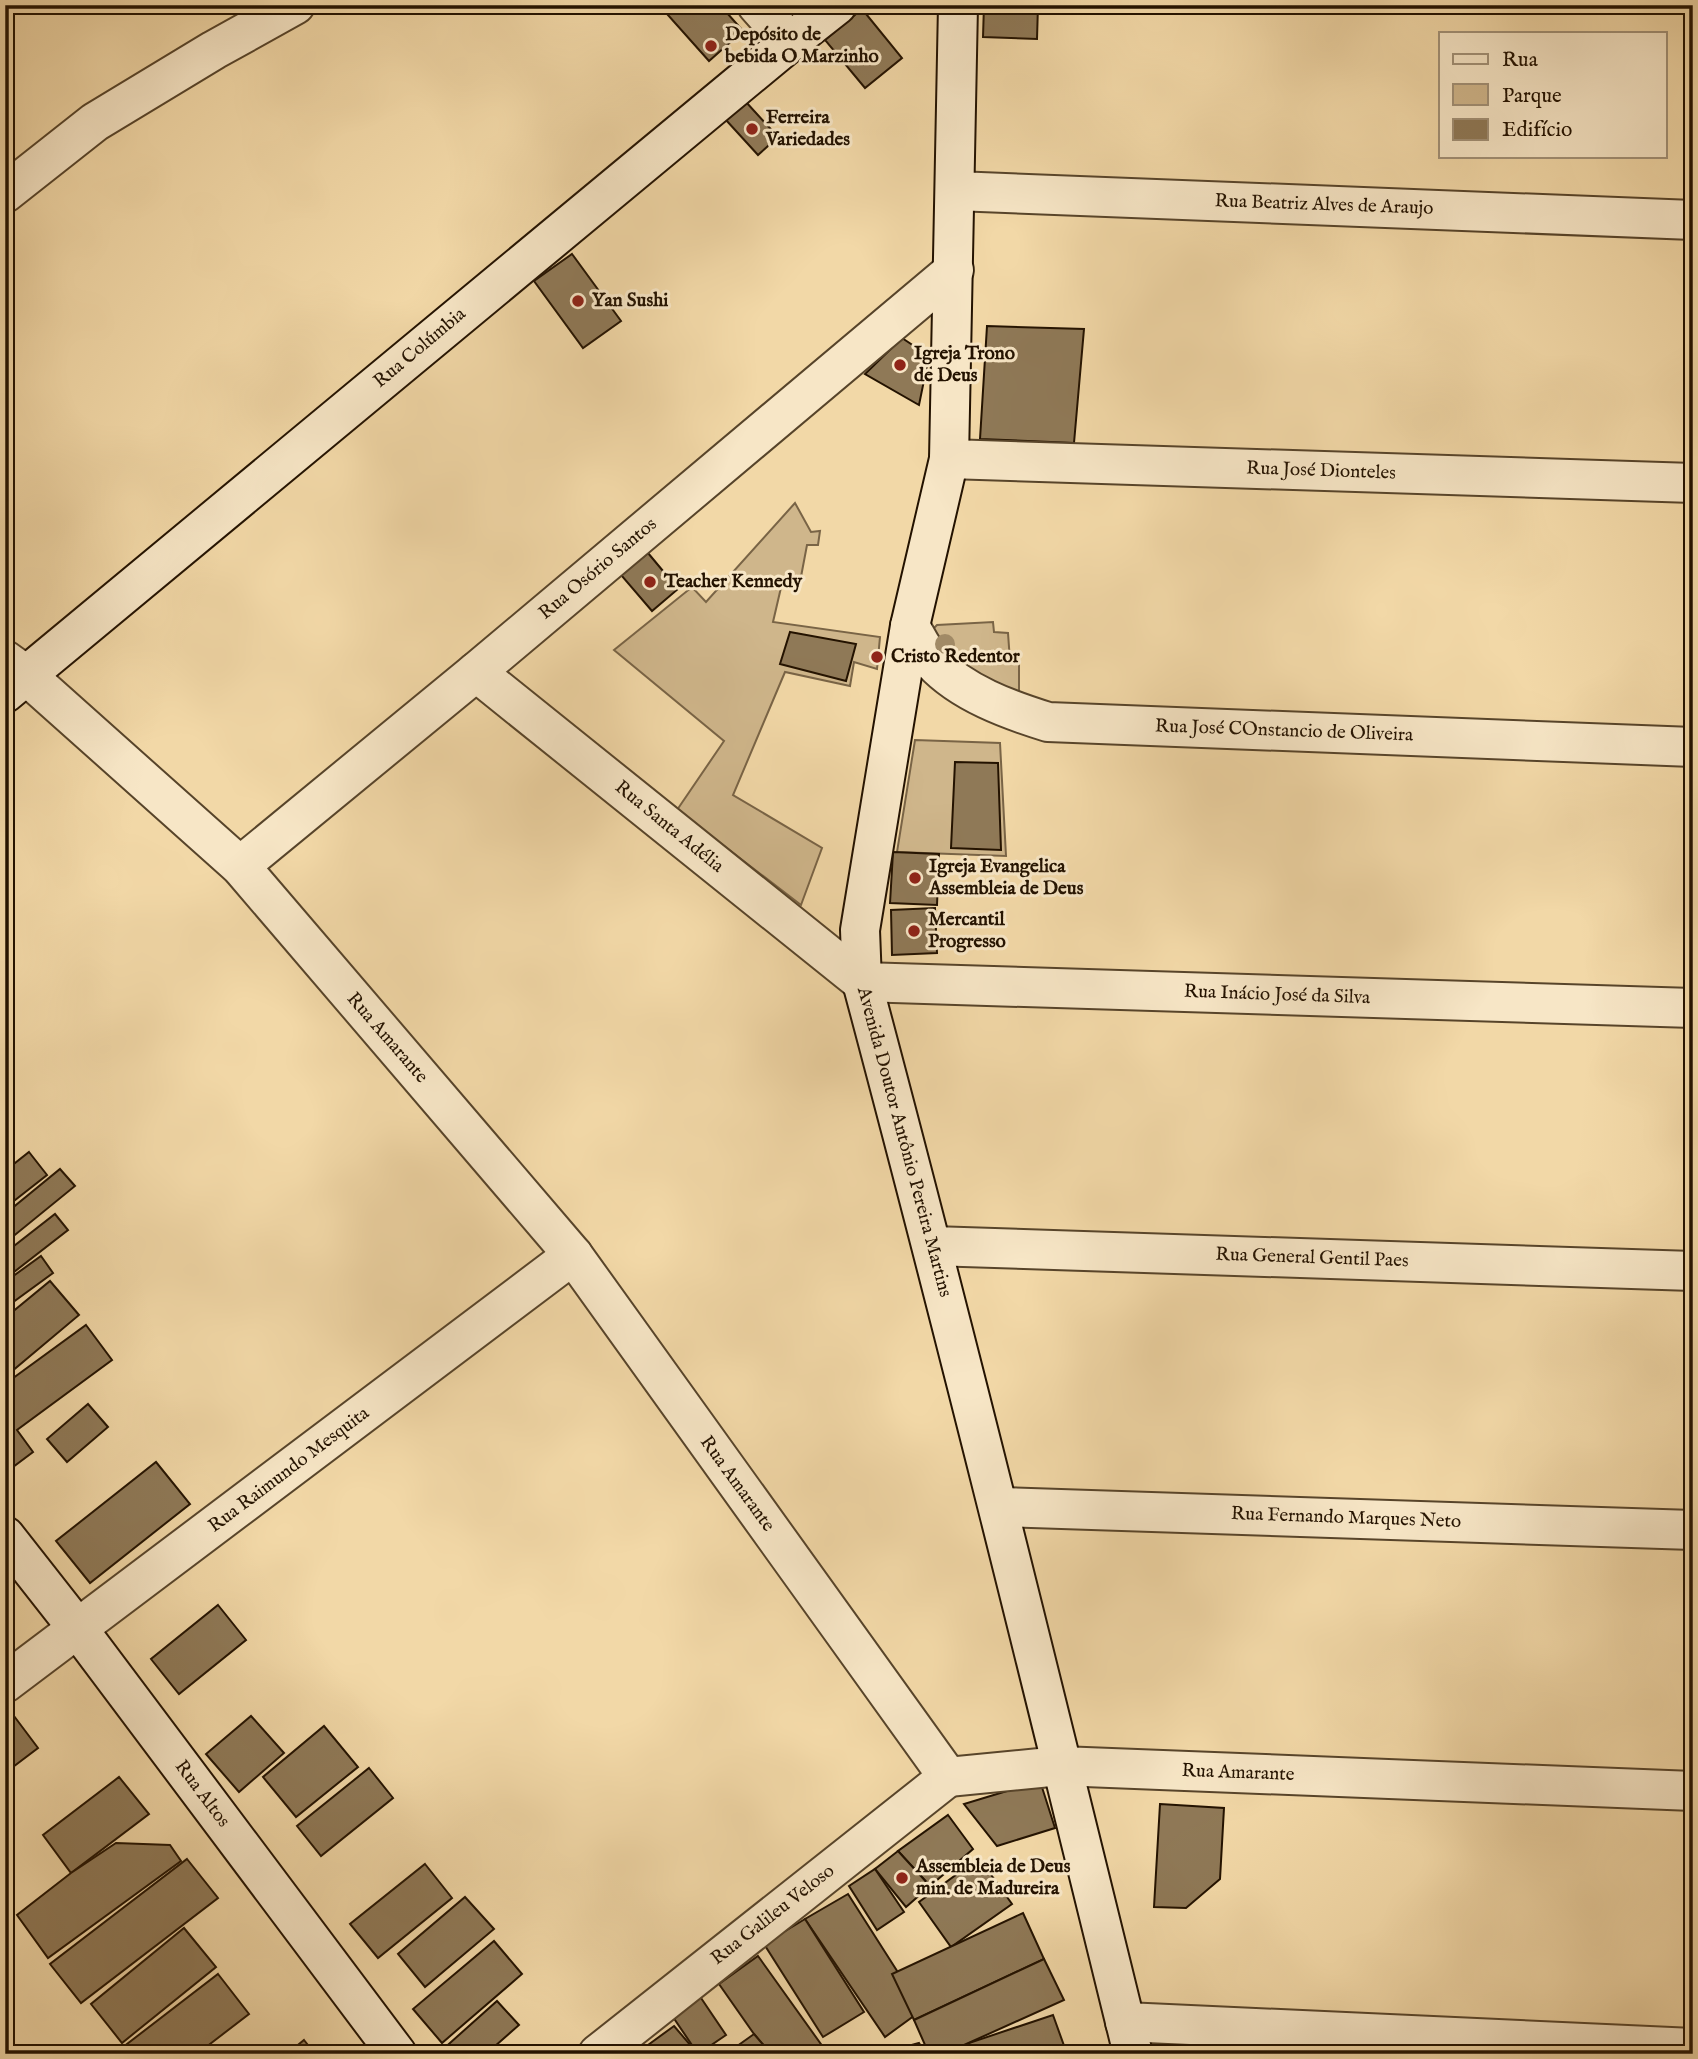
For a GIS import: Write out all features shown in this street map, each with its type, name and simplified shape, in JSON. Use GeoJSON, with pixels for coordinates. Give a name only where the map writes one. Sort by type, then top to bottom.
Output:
{"type":"FeatureCollection","features":[{"type":"Feature","properties":{"kind":"street"},"geometry":{"type":"LineString","coordinates":[[5,193],[95,122],[214,50],[296,5]]}},
{"type":"Feature","properties":{"kind":"street"},"geometry":{"type":"LineString","coordinates":[[757,5],[790,42]]}},
{"type":"Feature","properties":{"kind":"street","name":"Rua Colúmbia"},"geometry":{"type":"LineString","coordinates":[[12,676],[837,5]]}},
{"type":"Feature","properties":{"kind":"street","name":"Avenida Doutor Antônio Pereira Martins"},"geometry":{"type":"LineString","coordinates":[[958,5],[949,459],[910,626],[860,930],[862,982],[999,1507],[1060,1766],[1129,2038]]}},
{"type":"Feature","properties":{"kind":"street","name":"Rua Beatriz Alves de Araujo"},"geometry":{"type":"LineString","coordinates":[[955,191],[1693,220]]}},
{"type":"Feature","properties":{"kind":"street","name":"Rua Osório Santos"},"geometry":{"type":"LineString","coordinates":[[240,866],[476,672],[954,270]]}},
{"type":"Feature","properties":{"kind":"street","name":"Rua José Dionteles"},"geometry":{"type":"LineString","coordinates":[[949,459],[1693,484]]}},
{"type":"Feature","properties":{"kind":"street","name":"Rua José COnstancio de Oliveira"},"geometry":{"type":"LineString","coordinates":[[910,626],[932,661],[953,680],[1016,712],[1048,722],[1693,747]]}},
{"type":"Feature","properties":{"kind":"street","name":"Rua Santa Adélia"},"geometry":{"type":"LineString","coordinates":[[476,672],[862,982]]}},
{"type":"Feature","properties":{"kind":"street","name":"Rua Amarante"},"geometry":{"type":"LineString","coordinates":[[12,676],[240,866],[573,1255],[948,1777],[1060,1766],[1693,1791]]}},
{"type":"Feature","properties":{"kind":"street","name":"Rua Inácio José da Silva"},"geometry":{"type":"LineString","coordinates":[[862,982],[1693,1008]]}},
{"type":"Feature","properties":{"kind":"street","name":"Rua General Gentil Paes"},"geometry":{"type":"LineString","coordinates":[[932,1246],[1693,1271]]}},
{"type":"Feature","properties":{"kind":"street","name":"Rua Raimundo Mesquita"},"geometry":{"type":"LineString","coordinates":[[5,1683],[573,1255]]}},
{"type":"Feature","properties":{"kind":"street","name":"Rua Fernando Marques Neto"},"geometry":{"type":"LineString","coordinates":[[999,1507],[1693,1530]]}},
{"type":"Feature","properties":{"kind":"street","name":"Rua Altos"},"geometry":{"type":"LineString","coordinates":[[5,1536],[397,2054]]}},
{"type":"Feature","properties":{"kind":"street","name":"Rua Galileu Veloso"},"geometry":{"type":"LineString","coordinates":[[598,2054],[948,1777]]}},
{"type":"Feature","properties":{"kind":"street"},"geometry":{"type":"LineString","coordinates":[[1129,2038],[1693,2048]]}},
{"type":"Feature","properties":{"kind":"green space"},"geometry":{"type":"Polygon","coordinates":[[[795,503],[811,532],[820,531],[818,545],[807,545],[800,582],[783,579],[773,622],[880,637],[877,669],[854,662],[850,686],[785,672],[733,795],[822,848],[801,905],[677,810],[724,741],[614,650],[692,587],[706,602],[795,503]]]}},
{"type":"Feature","properties":{"kind":"green space"},"geometry":{"type":"Polygon","coordinates":[[[993,622],[994,632],[1008,633],[1010,661],[1019,661],[1019,701],[958,671],[933,629],[937,625],[993,622]]]}},
{"type":"Feature","properties":{"kind":"green space"},"geometry":{"type":"Polygon","coordinates":[[[915,740],[1000,743],[1006,856],[897,852],[915,740]]]}},
{"type":"Feature","properties":{"kind":"building","name":"Depósito de bebida O Marzinho"},"geometry":{"type":"Polygon","coordinates":[[[659,5],[720,5],[743,31],[709,61],[659,5]]]}},
{"type":"Feature","properties":{"kind":"building"},"geometry":{"type":"Polygon","coordinates":[[[984,5],[1038,5],[1037,39],[983,37],[984,5]]]}},
{"type":"Feature","properties":{"kind":"building"},"geometry":{"type":"Polygon","coordinates":[[[862,9],[902,58],[865,88],[825,40],[862,9]]]}},
{"type":"Feature","properties":{"kind":"building","name":"Ferreira Variedades"},"geometry":{"type":"Polygon","coordinates":[[[746,102],[778,137],[758,155],[726,120],[746,102]]]}},
{"type":"Feature","properties":{"kind":"building","name":"Yan Sushi"},"geometry":{"type":"Polygon","coordinates":[[[572,254],[621,321],[583,348],[534,281],[572,254]]]}},
{"type":"Feature","properties":{"kind":"building"},"geometry":{"type":"Polygon","coordinates":[[[987,326],[1084,329],[1074,443],[980,439],[987,326]]]}},
{"type":"Feature","properties":{"kind":"building","name":"Igreja Trono de Deus"},"geometry":{"type":"Polygon","coordinates":[[[902,338],[929,356],[919,405],[865,374],[902,338]]]}},
{"type":"Feature","properties":{"kind":"building","name":"Teacher Kennedy"},"geometry":{"type":"Polygon","coordinates":[[[648,553],[678,589],[652,611],[621,575],[648,553]]]}},
{"type":"Feature","properties":{"kind":"building"},"geometry":{"type":"Polygon","coordinates":[[[790,632],[856,644],[846,681],[780,664],[790,632]]]}},
{"type":"Feature","properties":{"kind":"building"},"geometry":{"type":"Polygon","coordinates":[[[955,762],[998,763],[1001,850],[951,848],[955,762]]]}},
{"type":"Feature","properties":{"kind":"building","name":"Igreja Evangelica Assembleia de Deus"},"geometry":{"type":"Polygon","coordinates":[[[893,852],[939,854],[937,905],[890,903],[893,852]]]}},
{"type":"Feature","properties":{"kind":"building","name":"Mercantil Progresso"},"geometry":{"type":"Polygon","coordinates":[[[935,908],[937,953],[892,955],[891,910],[935,908]]]}},
{"type":"Feature","properties":{"kind":"building"},"geometry":{"type":"Polygon","coordinates":[[[29,1152],[47,1175],[5,1208],[5,1171],[29,1152]]]}},
{"type":"Feature","properties":{"kind":"building"},"geometry":{"type":"Polygon","coordinates":[[[60,1169],[75,1186],[5,1243],[5,1214],[60,1169]]]}},
{"type":"Feature","properties":{"kind":"building"},"geometry":{"type":"Polygon","coordinates":[[[55,1214],[68,1230],[5,1279],[5,1253],[55,1214]]]}},
{"type":"Feature","properties":{"kind":"building"},"geometry":{"type":"Polygon","coordinates":[[[41,1256],[53,1273],[5,1308],[5,1282],[41,1256]]]}},
{"type":"Feature","properties":{"kind":"building"},"geometry":{"type":"Polygon","coordinates":[[[50,1281],[79,1315],[5,1377],[5,1318],[50,1281]]]}},
{"type":"Feature","properties":{"kind":"building"},"geometry":{"type":"Polygon","coordinates":[[[86,1325],[112,1360],[17,1430],[33,1452],[5,1473],[5,1384],[86,1325]]]}},
{"type":"Feature","properties":{"kind":"building"},"geometry":{"type":"Polygon","coordinates":[[[88,1404],[108,1427],[67,1462],[47,1439],[88,1404]]]}},
{"type":"Feature","properties":{"kind":"building"},"geometry":{"type":"Polygon","coordinates":[[[156,1462],[190,1504],[90,1583],[56,1541],[156,1462]]]}},
{"type":"Feature","properties":{"kind":"building"},"geometry":{"type":"Polygon","coordinates":[[[218,1605],[246,1640],[179,1694],[151,1659],[218,1605]]]}},
{"type":"Feature","properties":{"kind":"building"},"geometry":{"type":"Polygon","coordinates":[[[11,1712],[38,1748],[5,1773],[5,1716],[11,1712]]]}},
{"type":"Feature","properties":{"kind":"building"},"geometry":{"type":"Polygon","coordinates":[[[251,1716],[284,1753],[239,1792],[206,1754],[251,1716]]]}},
{"type":"Feature","properties":{"kind":"building"},"geometry":{"type":"Polygon","coordinates":[[[324,1726],[358,1767],[296,1817],[263,1777],[324,1726]]]}},
{"type":"Feature","properties":{"kind":"building"},"geometry":{"type":"Polygon","coordinates":[[[369,1768],[393,1798],[321,1856],[297,1826],[369,1768]]]}},
{"type":"Feature","properties":{"kind":"building"},"geometry":{"type":"Polygon","coordinates":[[[119,1777],[149,1814],[71,1873],[43,1835],[119,1777]]]}},
{"type":"Feature","properties":{"kind":"building"},"geometry":{"type":"Polygon","coordinates":[[[1040,1781],[1055,1828],[997,1846],[964,1804],[1040,1781]]]}},
{"type":"Feature","properties":{"kind":"building"},"geometry":{"type":"Polygon","coordinates":[[[1160,1804],[1224,1808],[1220,1879],[1186,1908],[1154,1907],[1160,1804]]]}},
{"type":"Feature","properties":{"kind":"building"},"geometry":{"type":"Polygon","coordinates":[[[948,1815],[973,1849],[930,1886],[898,1851],[948,1815]]]}},
{"type":"Feature","properties":{"kind":"building"},"geometry":{"type":"Polygon","coordinates":[[[116,1843],[170,1845],[181,1861],[48,1958],[17,1915],[71,1873],[116,1843]]]}},
{"type":"Feature","properties":{"kind":"building","name":"Assembleia de Deus min. de Madureira"},"geometry":{"type":"Polygon","coordinates":[[[898,1851],[930,1886],[906,1907],[875,1869],[898,1851]]]}},
{"type":"Feature","properties":{"kind":"building"},"geometry":{"type":"Polygon","coordinates":[[[979,1858],[1012,1904],[951,1947],[919,1902],[979,1858]]]}},
{"type":"Feature","properties":{"kind":"building"},"geometry":{"type":"Polygon","coordinates":[[[187,1859],[218,1898],[81,2003],[50,1964],[187,1859]]]}},
{"type":"Feature","properties":{"kind":"building"},"geometry":{"type":"Polygon","coordinates":[[[425,1864],[452,1898],[378,1958],[350,1924],[425,1864]]]}},
{"type":"Feature","properties":{"kind":"building"},"geometry":{"type":"Polygon","coordinates":[[[875,1869],[904,1912],[877,1930],[849,1886],[875,1869]]]}},
{"type":"Feature","properties":{"kind":"building"},"geometry":{"type":"Polygon","coordinates":[[[848,1894],[922,2010],[885,2037],[805,1919],[848,1894]]]}},
{"type":"Feature","properties":{"kind":"building"},"geometry":{"type":"Polygon","coordinates":[[[465,1897],[494,1929],[425,1987],[398,1954],[465,1897]]]}},
{"type":"Feature","properties":{"kind":"building"},"geometry":{"type":"Polygon","coordinates":[[[1023,1913],[1044,1959],[914,2020],[892,1974],[1023,1913]]]}},
{"type":"Feature","properties":{"kind":"building"},"geometry":{"type":"Polygon","coordinates":[[[805,1919],[864,2012],[823,2037],[764,1944],[805,1919]]]}},
{"type":"Feature","properties":{"kind":"building"},"geometry":{"type":"Polygon","coordinates":[[[184,1928],[216,1967],[122,2043],[91,2004],[184,1928]]]}},
{"type":"Feature","properties":{"kind":"building"},"geometry":{"type":"Polygon","coordinates":[[[494,1941],[522,1974],[442,2043],[413,2009],[494,1941]]]}},
{"type":"Feature","properties":{"kind":"building"},"geometry":{"type":"Polygon","coordinates":[[[758,1956],[828,2054],[771,2054],[754,2034],[719,1984],[758,1956]]]}},
{"type":"Feature","properties":{"kind":"building"},"geometry":{"type":"Polygon","coordinates":[[[1044,1959],[1064,2000],[944,2054],[929,2054],[914,2020],[1044,1959]]]}},
{"type":"Feature","properties":{"kind":"building"},"geometry":{"type":"Polygon","coordinates":[[[218,1974],[249,2014],[197,2054],[114,2054],[218,1974]]]}},
{"type":"Feature","properties":{"kind":"building"},"geometry":{"type":"Polygon","coordinates":[[[699,1995],[726,2035],[698,2054],[671,2014],[699,1995]]]}},
{"type":"Feature","properties":{"kind":"building"},"geometry":{"type":"Polygon","coordinates":[[[497,2001],[519,2025],[486,2054],[444,2054],[441,2051],[497,2001]]]}},
{"type":"Feature","properties":{"kind":"building"},"geometry":{"type":"Polygon","coordinates":[[[1053,2015],[1067,2054],[973,2054],[969,2043],[1053,2015]]]}},
{"type":"Feature","properties":{"kind":"building"},"geometry":{"type":"Polygon","coordinates":[[[674,2026],[698,2054],[637,2053],[674,2026]]]}},
{"type":"Feature","properties":{"kind":"building"},"geometry":{"type":"Polygon","coordinates":[[[754,2034],[771,2054],[726,2054],[754,2034]]]}},
{"type":"Feature","properties":{"kind":"building"},"geometry":{"type":"Polygon","coordinates":[[[304,2040],[315,2054],[287,2054],[304,2040]]]}},
{"type":"Feature","properties":{"kind":"building"},"geometry":{"type":"Polygon","coordinates":[[[919,2043],[926,2054],[896,2054],[894,2050],[919,2043]]]}},
{"type":"Feature","properties":{"kind":"place","name":"Depósito de bebida O Marzinho"},"geometry":{"type":"Point","coordinates":[711,46]}},
{"type":"Feature","properties":{"kind":"place","name":"Ferreira Variedades"},"geometry":{"type":"Point","coordinates":[752,129]}},
{"type":"Feature","properties":{"kind":"place","name":"Yan Sushi"},"geometry":{"type":"Point","coordinates":[578,301]}},
{"type":"Feature","properties":{"kind":"place","name":"Igreja Trono de Deus"},"geometry":{"type":"Point","coordinates":[900,365]}},
{"type":"Feature","properties":{"kind":"place","name":"Teacher Kennedy"},"geometry":{"type":"Point","coordinates":[650,582]}},
{"type":"Feature","properties":{"kind":"place","name":"Cristo Redentor"},"geometry":{"type":"Point","coordinates":[877,657]}},
{"type":"Feature","properties":{"kind":"place","name":"Igreja Evangelica Assembleia de Deus"},"geometry":{"type":"Point","coordinates":[915,878]}},
{"type":"Feature","properties":{"kind":"place","name":"Mercantil Progresso"},"geometry":{"type":"Point","coordinates":[914,931]}},
{"type":"Feature","properties":{"kind":"place","name":"Assembleia de Deus min. de Madureira"},"geometry":{"type":"Point","coordinates":[902,1878]}}]}
